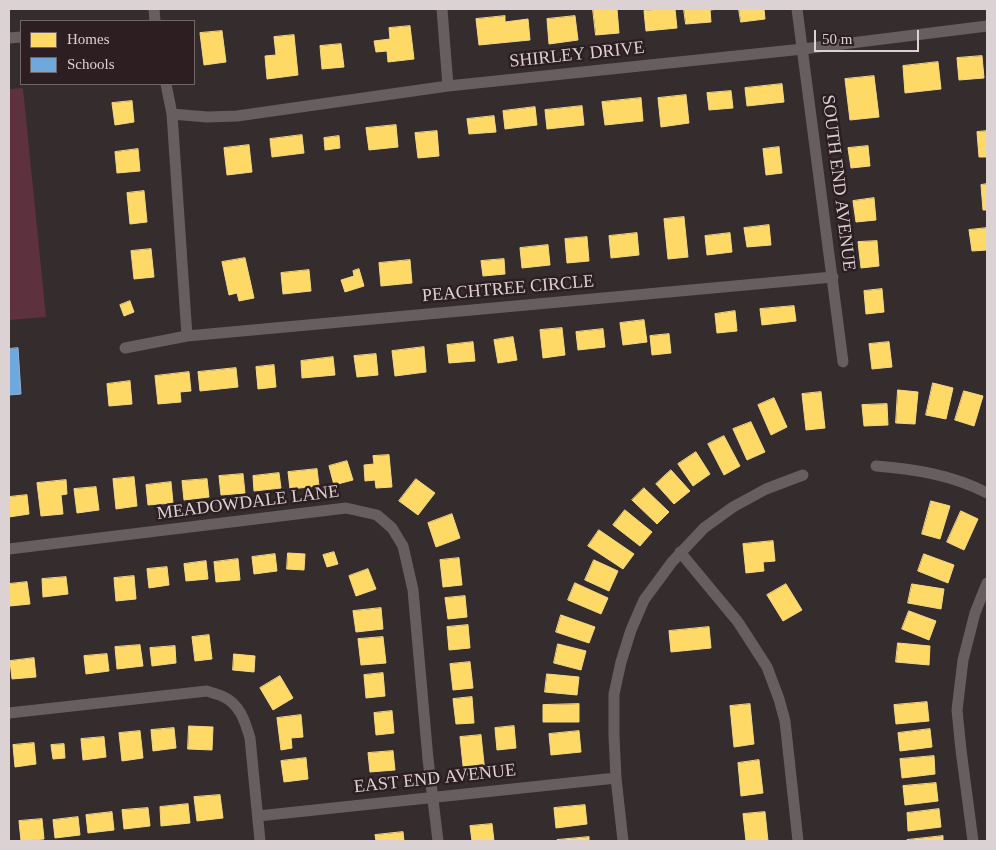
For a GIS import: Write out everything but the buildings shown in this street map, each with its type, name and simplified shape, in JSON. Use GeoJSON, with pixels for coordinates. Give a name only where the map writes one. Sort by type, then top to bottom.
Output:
{"type":"FeatureCollection","features":[{"type":"Feature","properties":{"kind":"street"},"geometry":{"type":"LineString","coordinates":[[442,9],[448,86]]}},
{"type":"Feature","properties":{"kind":"street","name":"SOUTH END AVENUE"},"geometry":{"type":"LineString","coordinates":[[798,9],[843,362]]}},
{"type":"Feature","properties":{"kind":"street","name":"SHIRLEY DRIVE"},"geometry":{"type":"LineString","coordinates":[[172,114],[207,117],[237,116],[448,86],[803,49],[987,26]]}},
{"type":"Feature","properties":{"kind":"street"},"geometry":{"type":"LineString","coordinates":[[166,85],[172,114],[187,336]]}},
{"type":"Feature","properties":{"kind":"street","name":"PEACHTREE CIRCLE"},"geometry":{"type":"LineString","coordinates":[[125,348],[187,336],[833,277]]}},
{"type":"Feature","properties":{"kind":"street"},"geometry":{"type":"LineString","coordinates":[[876,466],[910,469],[937,475],[971,484],[987,493]]}},
{"type":"Feature","properties":{"kind":"street"},"geometry":{"type":"LineString","coordinates":[[623,841],[616,778],[614,694],[631,630],[644,600],[680,552],[704,528],[733,507],[766,489],[803,475]]}},
{"type":"Feature","properties":{"kind":"street","name":"MEADOWDALE LANE"},"geometry":{"type":"LineString","coordinates":[[9,549],[346,508],[377,515],[392,528],[403,546],[413,590],[428,760],[438,841]]}},
{"type":"Feature","properties":{"kind":"street"},"geometry":{"type":"LineString","coordinates":[[680,552],[738,622],[767,667],[785,721],[798,841]]}},
{"type":"Feature","properties":{"kind":"street"},"geometry":{"type":"LineString","coordinates":[[973,841],[957,710],[963,660],[976,613],[987,583]]}},
{"type":"Feature","properties":{"kind":"street"},"geometry":{"type":"LineString","coordinates":[[9,713],[206,691],[223,696],[239,708],[246,722],[250,738],[260,841]]}},
{"type":"Feature","properties":{"kind":"street","name":"EAST END AVENUE"},"geometry":{"type":"LineString","coordinates":[[258,816],[616,778]]}},
{"type":"Feature","properties":{"kind":"shaded area"},"geometry":{"type":"Polygon","coordinates":[[[23,88],[46,317],[9,320],[9,89],[23,88]]]}}]}
